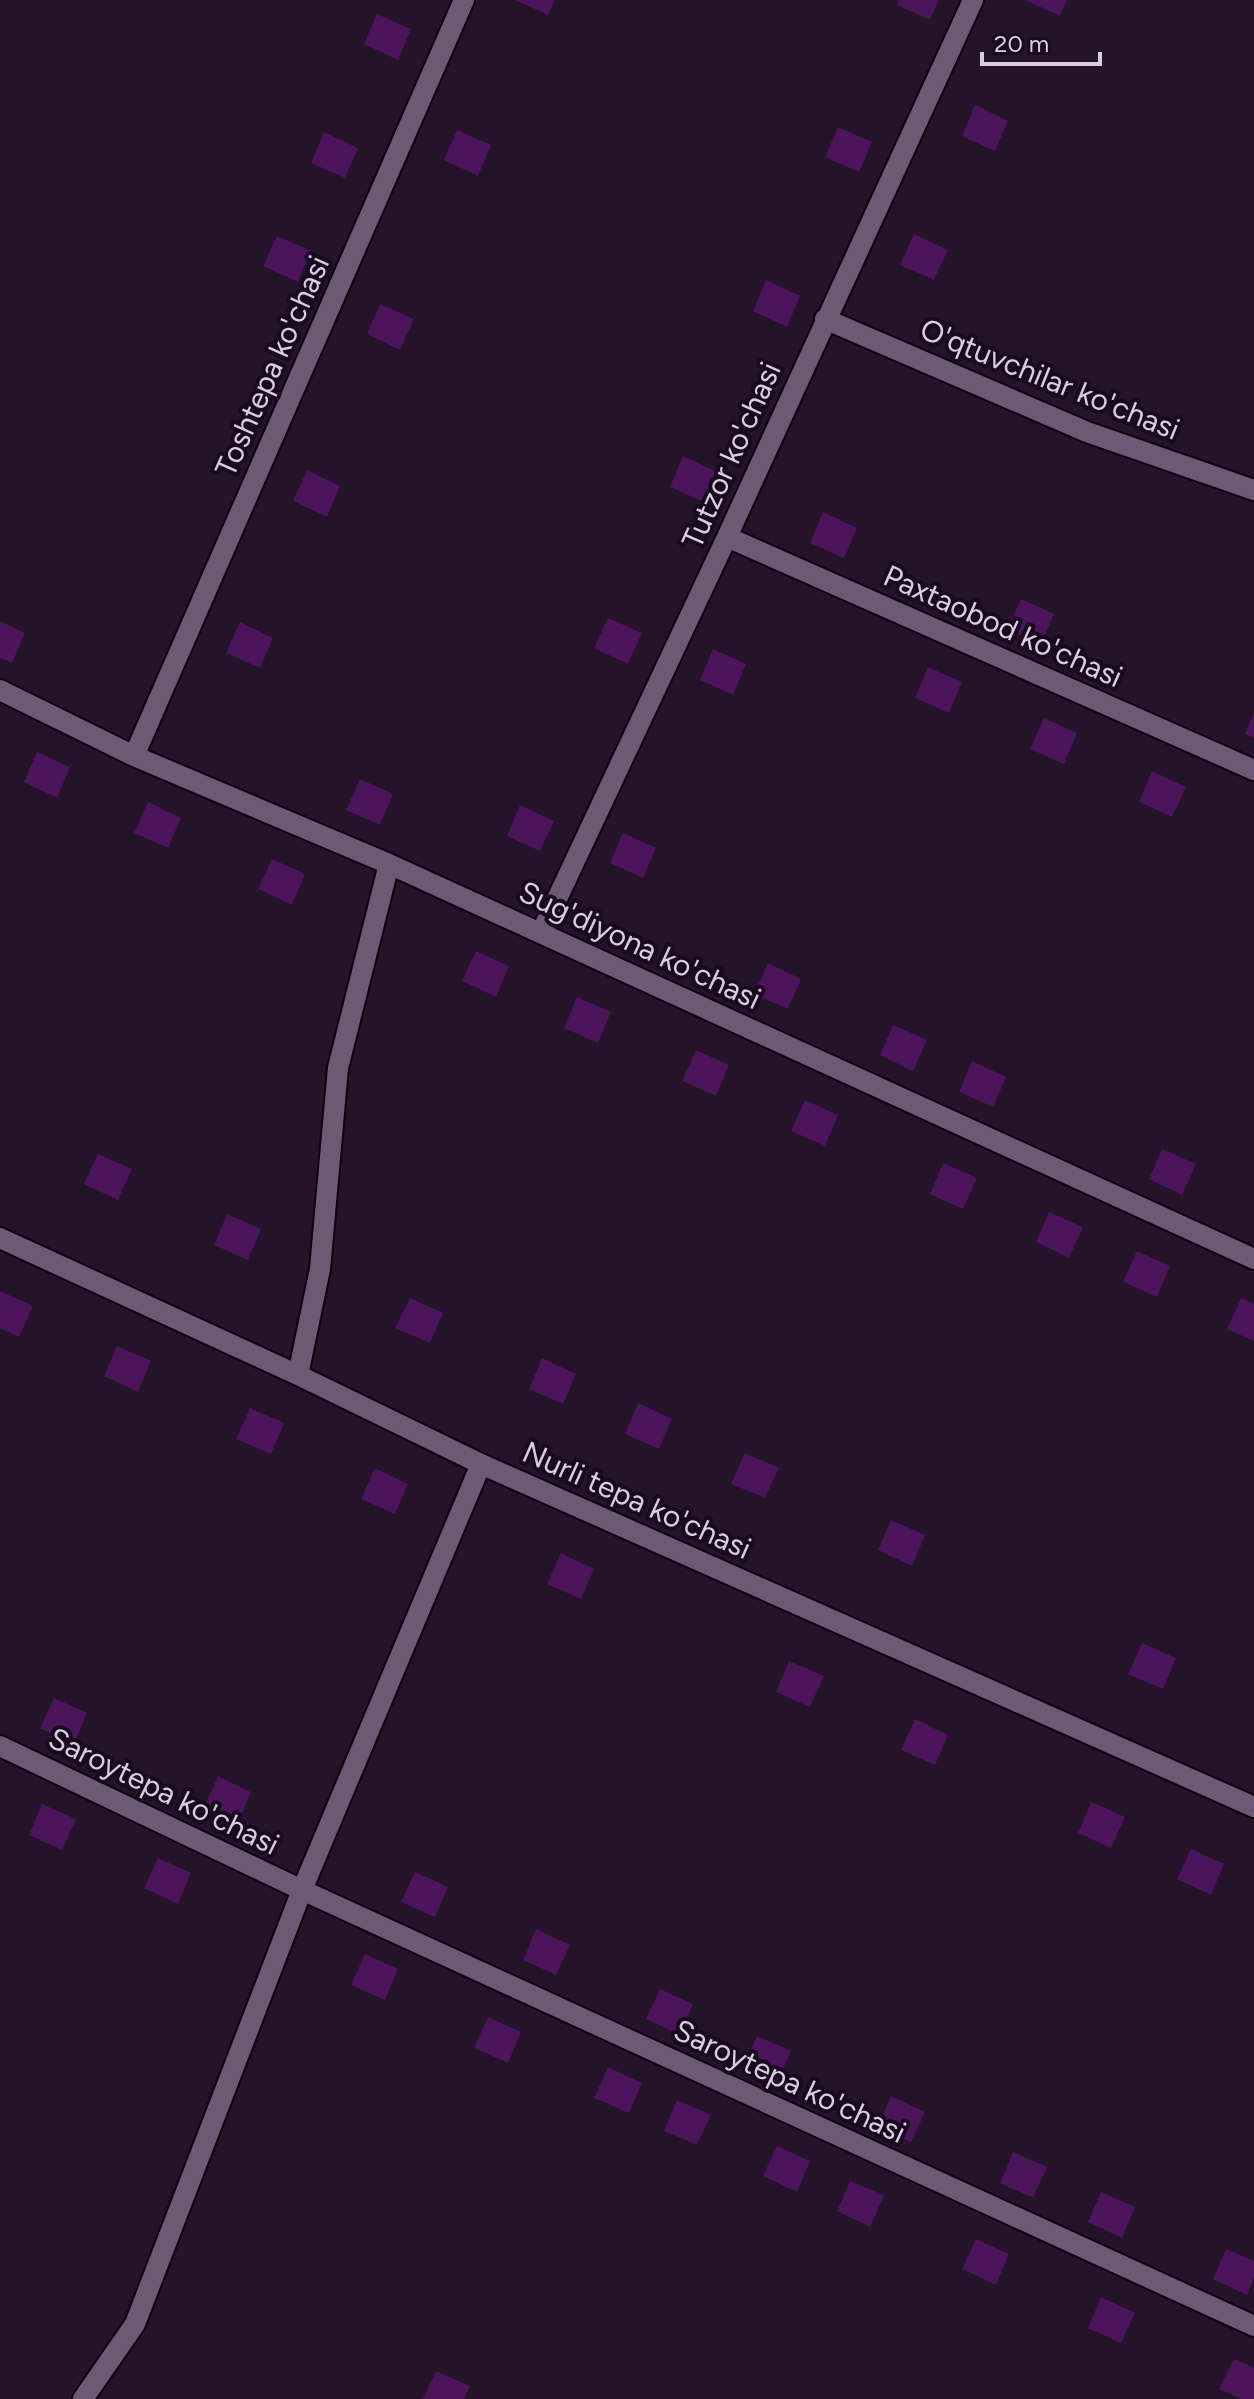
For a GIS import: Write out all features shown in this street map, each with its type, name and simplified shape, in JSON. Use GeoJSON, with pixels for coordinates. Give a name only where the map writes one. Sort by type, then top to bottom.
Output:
{"type":"FeatureCollection","features":[{"type":"Feature","properties":{"kind":"street","name":"Toshtepa ko'chasi"},"geometry":{"type":"LineString","coordinates":[[134,756],[464,0]]}},
{"type":"Feature","properties":{"kind":"street","name":"Tutzor ko'chasi"},"geometry":{"type":"LineString","coordinates":[[541,933],[973,0]]}},
{"type":"Feature","properties":{"kind":"street","name":"O'qtuvchilar ko'chasi"},"geometry":{"type":"LineString","coordinates":[[825,319],[1087,432],[1254,490]]}},
{"type":"Feature","properties":{"kind":"street","name":"Paxtaobod ko'chasi"},"geometry":{"type":"LineString","coordinates":[[727,537],[1254,770]]}},
{"type":"Feature","properties":{"kind":"street","name":"Sug'diyona ko'chasi"},"geometry":{"type":"LineString","coordinates":[[0,690],[134,756],[389,864],[1254,1259]]}},
{"type":"Feature","properties":{"kind":"street"},"geometry":{"type":"LineString","coordinates":[[298,1375],[320,1269],[338,1068],[389,864]]}},
{"type":"Feature","properties":{"kind":"street","name":"Nurli tepa ko'chasi"},"geometry":{"type":"LineString","coordinates":[[0,1238],[298,1375],[481,1464],[1254,1807]]}},
{"type":"Feature","properties":{"kind":"street","name":"Saroytepa ko'chasi"},"geometry":{"type":"LineString","coordinates":[[83,2399],[135,2324],[302,1890],[481,1464]]}},
{"type":"Feature","properties":{"kind":"street","name":"Saroytepa ko'chasi"},"geometry":{"type":"LineString","coordinates":[[0,1746],[302,1890],[1254,2326]]}},
{"type":"Feature","properties":{"kind":"building"},"geometry":{"type":"Polygon","coordinates":[[[515,0],[555,0],[548,15],[515,0]]]}},
{"type":"Feature","properties":{"kind":"building"},"geometry":{"type":"Polygon","coordinates":[[[899,0],[939,0],[930,20],[897,5],[899,0]]]}},
{"type":"Feature","properties":{"kind":"building"},"geometry":{"type":"Polygon","coordinates":[[[1025,0],[1067,0],[1060,16],[1025,0]]]}},
{"type":"Feature","properties":{"kind":"building"},"geometry":{"type":"Polygon","coordinates":[[[377,14],[411,29],[398,60],[364,44],[377,14]]]}},
{"type":"Feature","properties":{"kind":"building"},"geometry":{"type":"Polygon","coordinates":[[[975,105],[1008,121],[995,151],[962,136],[975,105]]]}},
{"type":"Feature","properties":{"kind":"building"},"geometry":{"type":"Polygon","coordinates":[[[838,127],[872,142],[859,172],[825,157],[838,127]]]}},
{"type":"Feature","properties":{"kind":"building"},"geometry":{"type":"Polygon","coordinates":[[[457,130],[491,145],[478,176],[444,160],[457,130]]]}},
{"type":"Feature","properties":{"kind":"building"},"geometry":{"type":"Polygon","coordinates":[[[324,132],[358,148],[345,178],[311,163],[324,132]]]}},
{"type":"Feature","properties":{"kind":"building"},"geometry":{"type":"Polygon","coordinates":[[[914,234],[948,250],[934,280],[900,265],[914,234]]]}},
{"type":"Feature","properties":{"kind":"building"},"geometry":{"type":"Polygon","coordinates":[[[277,236],[311,251],[298,282],[263,266],[277,236]]]}},
{"type":"Feature","properties":{"kind":"building"},"geometry":{"type":"Polygon","coordinates":[[[766,280],[800,296],[787,327],[753,311],[766,280]]]}},
{"type":"Feature","properties":{"kind":"building"},"geometry":{"type":"Polygon","coordinates":[[[380,304],[414,319],[400,350],[367,334],[380,304]]]}},
{"type":"Feature","properties":{"kind":"building"},"geometry":{"type":"Polygon","coordinates":[[[683,456],[717,472],[704,502],[670,487],[683,456]]]}},
{"type":"Feature","properties":{"kind":"building"},"geometry":{"type":"Polygon","coordinates":[[[307,470],[340,486],[327,517],[293,501],[307,470]]]}},
{"type":"Feature","properties":{"kind":"building"},"geometry":{"type":"Polygon","coordinates":[[[823,512],[857,528],[844,558],[810,543],[823,512]]]}},
{"type":"Feature","properties":{"kind":"building"},"geometry":{"type":"Polygon","coordinates":[[[1021,599],[1054,614],[1041,645],[1007,629],[1021,599]]]}},
{"type":"Feature","properties":{"kind":"building"},"geometry":{"type":"Polygon","coordinates":[[[608,618],[642,633],[628,664],[594,648],[608,618]]]}},
{"type":"Feature","properties":{"kind":"building"},"geometry":{"type":"Polygon","coordinates":[[[0,621],[25,633],[12,663],[0,658],[0,621]]]}},
{"type":"Feature","properties":{"kind":"building"},"geometry":{"type":"Polygon","coordinates":[[[240,622],[273,638],[260,668],[226,653],[240,622]]]}},
{"type":"Feature","properties":{"kind":"building"},"geometry":{"type":"Polygon","coordinates":[[[713,649],[746,664],[733,695],[700,680],[713,649]]]}},
{"type":"Feature","properties":{"kind":"building"},"geometry":{"type":"Polygon","coordinates":[[[928,667],[962,682],[949,713],[915,698],[928,667]]]}},
{"type":"Feature","properties":{"kind":"building"},"geometry":{"type":"Polygon","coordinates":[[[1254,713],[1254,738],[1245,734],[1254,713]]]}},
{"type":"Feature","properties":{"kind":"building"},"geometry":{"type":"Polygon","coordinates":[[[1044,718],[1077,733],[1064,764],[1030,749],[1044,718]]]}},
{"type":"Feature","properties":{"kind":"building"},"geometry":{"type":"Polygon","coordinates":[[[37,752],[70,767],[57,798],[24,782],[37,752]]]}},
{"type":"Feature","properties":{"kind":"building"},"geometry":{"type":"Polygon","coordinates":[[[1152,771],[1186,787],[1172,817],[1139,802],[1152,771]]]}},
{"type":"Feature","properties":{"kind":"building"},"geometry":{"type":"Polygon","coordinates":[[[360,779],[393,794],[380,825],[346,810],[360,779]]]}},
{"type":"Feature","properties":{"kind":"building"},"geometry":{"type":"Polygon","coordinates":[[[148,802],[181,818],[168,848],[134,833],[148,802]]]}},
{"type":"Feature","properties":{"kind":"building"},"geometry":{"type":"Polygon","coordinates":[[[520,805],[554,821],[540,851],[507,836],[520,805]]]}},
{"type":"Feature","properties":{"kind":"building"},"geometry":{"type":"Polygon","coordinates":[[[623,833],[656,848],[643,878],[610,863],[623,833]]]}},
{"type":"Feature","properties":{"kind":"building"},"geometry":{"type":"Polygon","coordinates":[[[272,859],[305,874],[292,905],[258,889],[272,859]]]}},
{"type":"Feature","properties":{"kind":"building"},"geometry":{"type":"Polygon","coordinates":[[[476,951],[509,966],[496,997],[462,981],[476,951]]]}},
{"type":"Feature","properties":{"kind":"building"},"geometry":{"type":"Polygon","coordinates":[[[768,963],[801,979],[788,1009],[754,994],[768,963]]]}},
{"type":"Feature","properties":{"kind":"building"},"geometry":{"type":"Polygon","coordinates":[[[577,997],[611,1012],[598,1043],[564,1028],[577,997]]]}},
{"type":"Feature","properties":{"kind":"building"},"geometry":{"type":"Polygon","coordinates":[[[893,1025],[927,1040],[913,1071],[880,1055],[893,1025]]]}},
{"type":"Feature","properties":{"kind":"building"},"geometry":{"type":"Polygon","coordinates":[[[696,1050],[729,1065],[716,1096],[682,1081],[696,1050]]]}},
{"type":"Feature","properties":{"kind":"building"},"geometry":{"type":"Polygon","coordinates":[[[972,1061],[1006,1077],[993,1107],[959,1092],[972,1061]]]}},
{"type":"Feature","properties":{"kind":"building"},"geometry":{"type":"Polygon","coordinates":[[[805,1100],[838,1115],[825,1146],[791,1131],[805,1100]]]}},
{"type":"Feature","properties":{"kind":"building"},"geometry":{"type":"Polygon","coordinates":[[[1162,1149],[1196,1164],[1182,1195],[1149,1179],[1162,1149]]]}},
{"type":"Feature","properties":{"kind":"building"},"geometry":{"type":"Polygon","coordinates":[[[98,1154],[132,1169],[118,1200],[84,1184],[98,1154]]]}},
{"type":"Feature","properties":{"kind":"building"},"geometry":{"type":"Polygon","coordinates":[[[943,1163],[977,1178],[963,1209],[930,1194],[943,1163]]]}},
{"type":"Feature","properties":{"kind":"building"},"geometry":{"type":"Polygon","coordinates":[[[1049,1212],[1083,1227],[1069,1258],[1036,1242],[1049,1212]]]}},
{"type":"Feature","properties":{"kind":"building"},"geometry":{"type":"Polygon","coordinates":[[[227,1214],[261,1229],[248,1260],[214,1245],[227,1214]]]}},
{"type":"Feature","properties":{"kind":"building"},"geometry":{"type":"Polygon","coordinates":[[[1137,1251],[1170,1266],[1157,1297],[1123,1282],[1137,1251]]]}},
{"type":"Feature","properties":{"kind":"building"},"geometry":{"type":"Polygon","coordinates":[[[0,1291],[33,1306],[19,1337],[0,1328],[0,1291]]]}},
{"type":"Feature","properties":{"kind":"building"},"geometry":{"type":"Polygon","coordinates":[[[410,1298],[443,1313],[430,1343],[395,1328],[410,1298]]]}},
{"type":"Feature","properties":{"kind":"building"},"geometry":{"type":"Polygon","coordinates":[[[1241,1298],[1254,1304],[1254,1341],[1227,1329],[1241,1298]]]}},
{"type":"Feature","properties":{"kind":"building"},"geometry":{"type":"Polygon","coordinates":[[[117,1346],[151,1361],[138,1392],[104,1376],[117,1346]]]}},
{"type":"Feature","properties":{"kind":"building"},"geometry":{"type":"Polygon","coordinates":[[[542,1358],[576,1374],[563,1404],[529,1389],[542,1358]]]}},
{"type":"Feature","properties":{"kind":"building"},"geometry":{"type":"Polygon","coordinates":[[[638,1403],[672,1419],[659,1449],[625,1434],[638,1403]]]}},
{"type":"Feature","properties":{"kind":"building"},"geometry":{"type":"Polygon","coordinates":[[[250,1408],[284,1423],[271,1454],[236,1439],[250,1408]]]}},
{"type":"Feature","properties":{"kind":"building"},"geometry":{"type":"Polygon","coordinates":[[[745,1453],[779,1468],[765,1498],[731,1484],[745,1453]]]}},
{"type":"Feature","properties":{"kind":"building"},"geometry":{"type":"Polygon","coordinates":[[[375,1468],[408,1484],[395,1514],[361,1499],[375,1468]]]}},
{"type":"Feature","properties":{"kind":"building"},"geometry":{"type":"Polygon","coordinates":[[[891,1520],[925,1535],[912,1566],[878,1550],[891,1520]]]}},
{"type":"Feature","properties":{"kind":"building"},"geometry":{"type":"Polygon","coordinates":[[[561,1553],[594,1569],[581,1599],[547,1584],[561,1553]]]}},
{"type":"Feature","properties":{"kind":"building"},"geometry":{"type":"Polygon","coordinates":[[[1142,1643],[1176,1658],[1163,1689],[1128,1674],[1142,1643]]]}},
{"type":"Feature","properties":{"kind":"building"},"geometry":{"type":"Polygon","coordinates":[[[789,1661],[824,1676],[810,1707],[776,1692],[789,1661]]]}},
{"type":"Feature","properties":{"kind":"building"},"geometry":{"type":"Polygon","coordinates":[[[54,1698],[87,1713],[74,1744],[40,1728],[54,1698]]]}},
{"type":"Feature","properties":{"kind":"building"},"geometry":{"type":"Polygon","coordinates":[[[915,1719],[948,1735],[935,1765],[901,1750],[915,1719]]]}},
{"type":"Feature","properties":{"kind":"building"},"geometry":{"type":"Polygon","coordinates":[[[218,1776],[251,1792],[238,1823],[204,1807],[218,1776]]]}},
{"type":"Feature","properties":{"kind":"building"},"geometry":{"type":"Polygon","coordinates":[[[1091,1802],[1125,1817],[1111,1848],[1078,1833],[1091,1802]]]}},
{"type":"Feature","properties":{"kind":"building"},"geometry":{"type":"Polygon","coordinates":[[[42,1804],[76,1819],[62,1850],[29,1835],[42,1804]]]}},
{"type":"Feature","properties":{"kind":"building"},"geometry":{"type":"Polygon","coordinates":[[[1191,1849],[1224,1864],[1211,1895],[1177,1879],[1191,1849]]]}},
{"type":"Feature","properties":{"kind":"building"},"geometry":{"type":"Polygon","coordinates":[[[158,1858],[191,1873],[178,1904],[144,1888],[158,1858]]]}},
{"type":"Feature","properties":{"kind":"building"},"geometry":{"type":"Polygon","coordinates":[[[415,1872],[448,1887],[435,1917],[401,1902],[415,1872]]]}},
{"type":"Feature","properties":{"kind":"building"},"geometry":{"type":"Polygon","coordinates":[[[536,1929],[570,1945],[556,1975],[523,1960],[536,1929]]]}},
{"type":"Feature","properties":{"kind":"building"},"geometry":{"type":"Polygon","coordinates":[[[365,1954],[398,1969],[385,2000],[351,1985],[365,1954]]]}},
{"type":"Feature","properties":{"kind":"building"},"geometry":{"type":"Polygon","coordinates":[[[660,1989],[693,2004],[680,2035],[646,2019],[660,1989]]]}},
{"type":"Feature","properties":{"kind":"building"},"geometry":{"type":"Polygon","coordinates":[[[488,2017],[521,2032],[508,2063],[474,2048],[488,2017]]]}},
{"type":"Feature","properties":{"kind":"building"},"geometry":{"type":"Polygon","coordinates":[[[757,2036],[791,2051],[778,2082],[744,2066],[757,2036]]]}},
{"type":"Feature","properties":{"kind":"building"},"geometry":{"type":"Polygon","coordinates":[[[608,2067],[642,2083],[629,2113],[594,2098],[608,2067]]]}},
{"type":"Feature","properties":{"kind":"building"},"geometry":{"type":"Polygon","coordinates":[[[891,2096],[925,2112],[911,2142],[878,2127],[891,2096]]]}},
{"type":"Feature","properties":{"kind":"building"},"geometry":{"type":"Polygon","coordinates":[[[677,2100],[711,2115],[697,2145],[664,2131],[677,2100]]]}},
{"type":"Feature","properties":{"kind":"building"},"geometry":{"type":"Polygon","coordinates":[[[777,2146],[810,2161],[797,2192],[763,2176],[777,2146]]]}},
{"type":"Feature","properties":{"kind":"building"},"geometry":{"type":"Polygon","coordinates":[[[1013,2152],[1047,2167],[1033,2198],[1000,2183],[1013,2152]]]}},
{"type":"Feature","properties":{"kind":"building"},"geometry":{"type":"Polygon","coordinates":[[[850,2181],[884,2195],[870,2227],[837,2211],[850,2181]]]}},
{"type":"Feature","properties":{"kind":"building"},"geometry":{"type":"Polygon","coordinates":[[[1101,2192],[1135,2207],[1122,2238],[1088,2222],[1101,2192]]]}},
{"type":"Feature","properties":{"kind":"building"},"geometry":{"type":"Polygon","coordinates":[[[976,2239],[1009,2254],[996,2285],[962,2269],[976,2239]]]}},
{"type":"Feature","properties":{"kind":"building"},"geometry":{"type":"Polygon","coordinates":[[[1226,2249],[1254,2261],[1254,2278],[1247,2295],[1213,2279],[1226,2249]]]}},
{"type":"Feature","properties":{"kind":"building"},"geometry":{"type":"Polygon","coordinates":[[[1101,2297],[1135,2313],[1121,2343],[1088,2328],[1101,2297]]]}},
{"type":"Feature","properties":{"kind":"building"},"geometry":{"type":"Polygon","coordinates":[[[1234,2359],[1254,2368],[1254,2399],[1241,2399],[1219,2389],[1234,2359]]]}},
{"type":"Feature","properties":{"kind":"building"},"geometry":{"type":"Polygon","coordinates":[[[436,2371],[470,2386],[464,2399],[423,2399],[436,2371]]]}}]}
